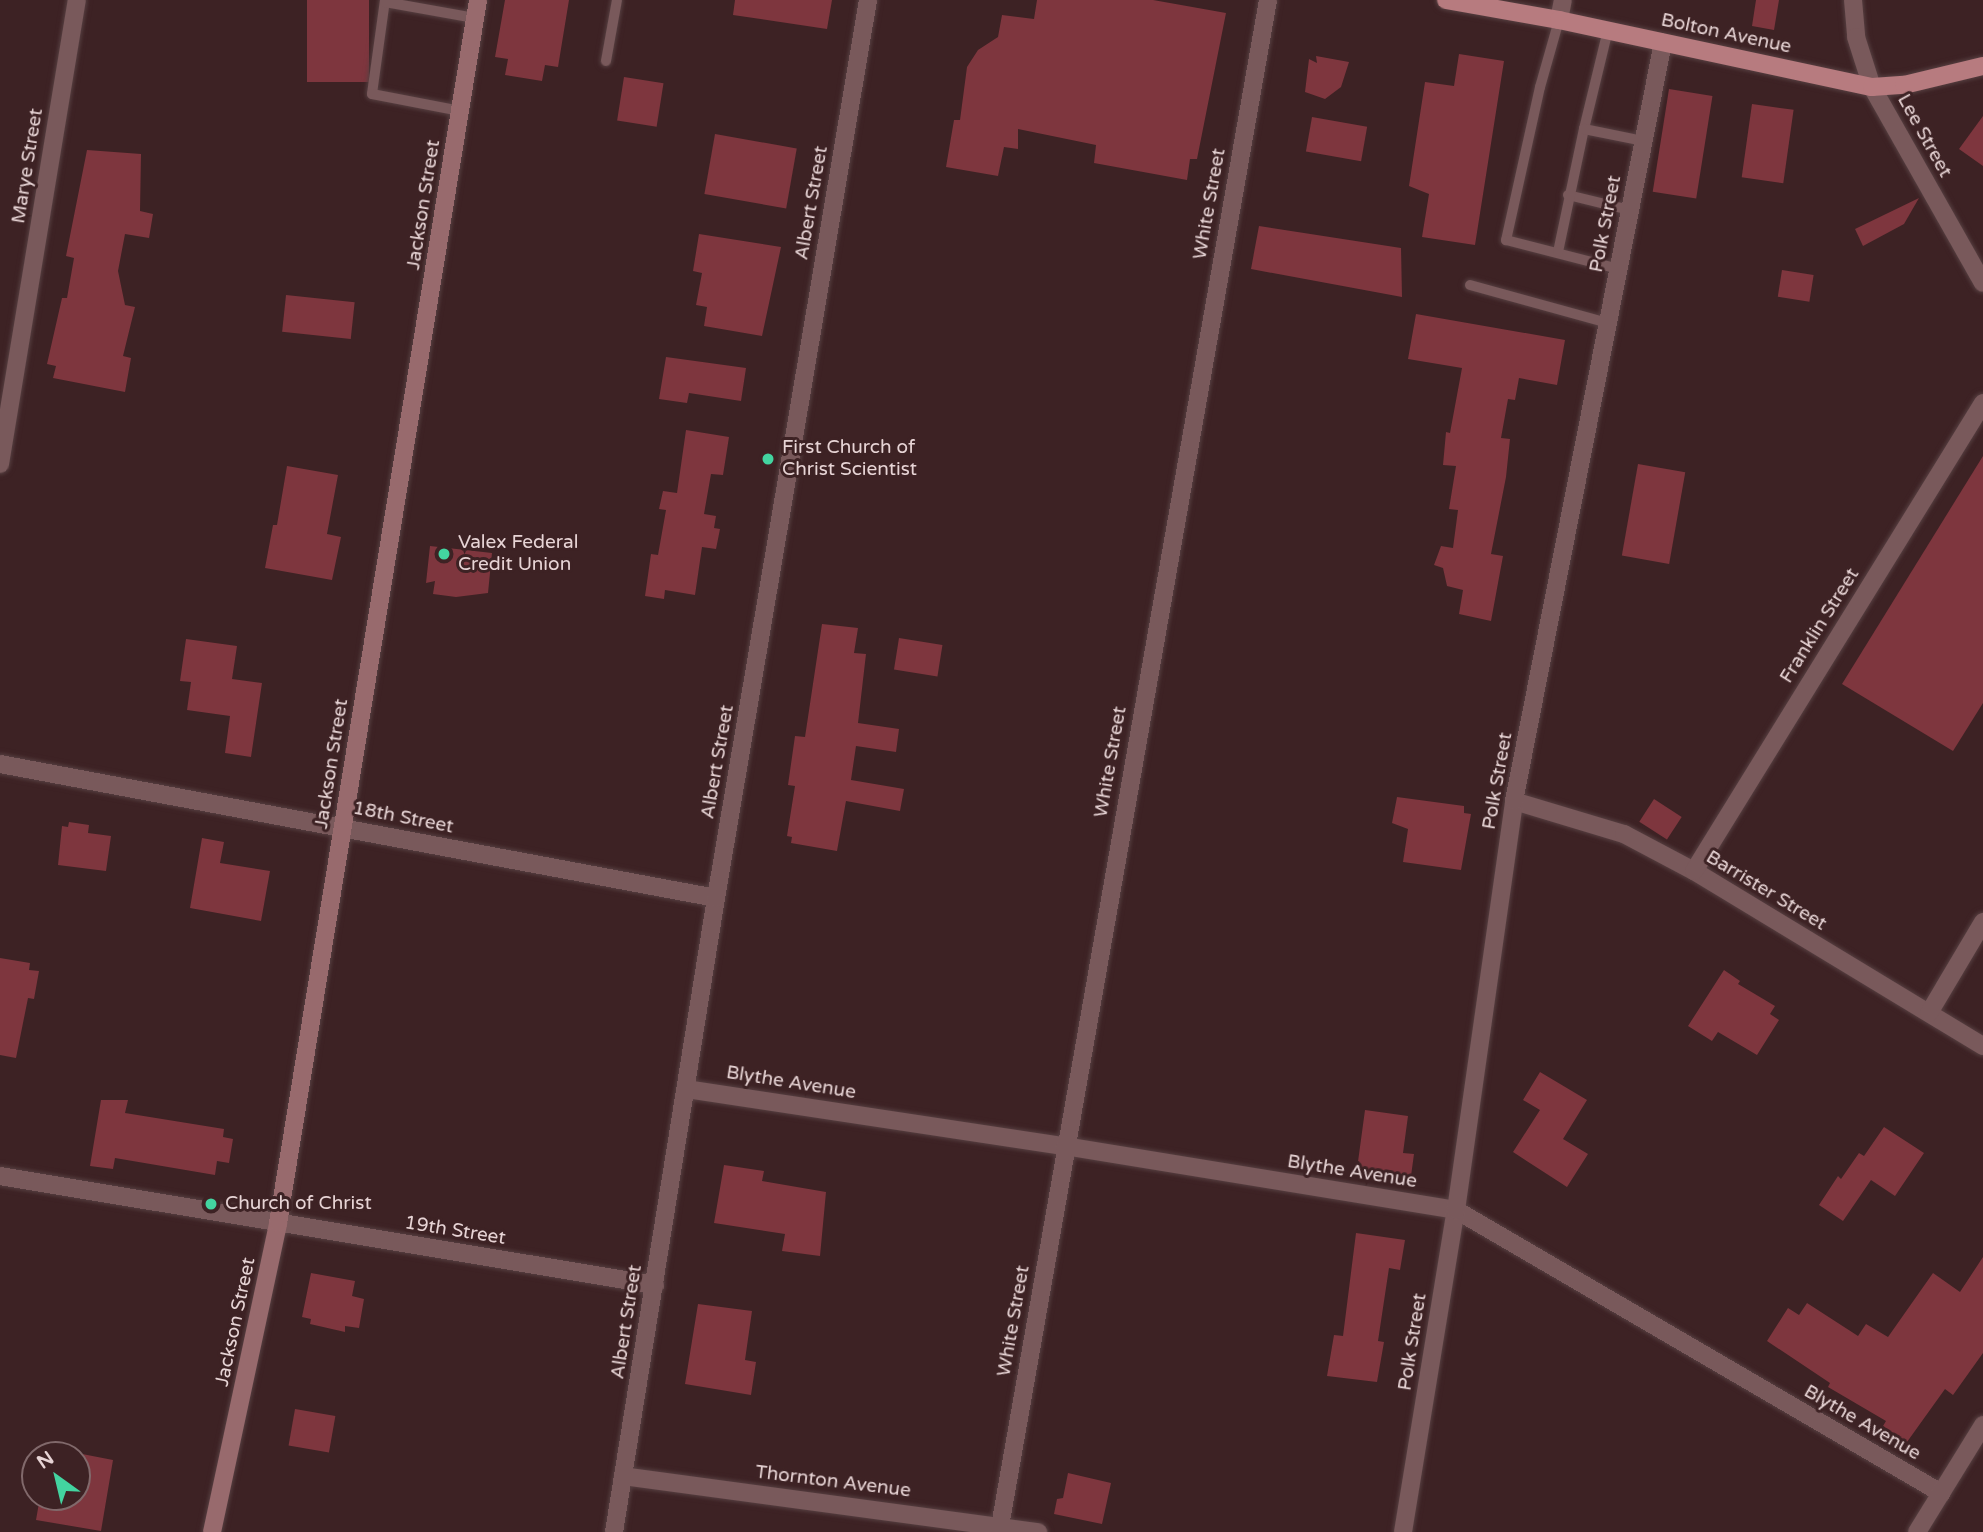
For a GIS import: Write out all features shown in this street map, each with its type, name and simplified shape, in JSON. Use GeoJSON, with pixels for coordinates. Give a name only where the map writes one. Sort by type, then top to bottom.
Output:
{"type":"FeatureCollection","features":[{"type":"Feature","properties":{"kind":"main road","name":"Jackson Street"},"geometry":{"type":"LineString","coordinates":[[212,1532],[278,1223],[478,0]]}},
{"type":"Feature","properties":{"kind":"main road","name":"Bolton Avenue"},"geometry":{"type":"LineString","coordinates":[[1446,0],[1608,30],[1872,87],[1903,85],[1983,66]]}},
{"type":"Feature","properties":{"kind":"street","name":"Marye Street"},"geometry":{"type":"LineString","coordinates":[[0,464],[77,0]]}},
{"type":"Feature","properties":{"kind":"street","name":"Albert Street"},"geometry":{"type":"LineString","coordinates":[[614,1532],[716,898],[868,0]]}},
{"type":"Feature","properties":{"kind":"street","name":"White Street"},"geometry":{"type":"LineString","coordinates":[[1000,1529],[1268,0]]}},
{"type":"Feature","properties":{"kind":"street"},"geometry":{"type":"LineString","coordinates":[[1559,20],[1563,0]]}},
{"type":"Feature","properties":{"kind":"street","name":"Lee Street"},"geometry":{"type":"LineString","coordinates":[[1853,0],[1856,37],[1872,87],[1983,283]]}},
{"type":"Feature","properties":{"kind":"street","name":"Polk Street"},"geometry":{"type":"LineString","coordinates":[[1403,1532],[1456,1210],[1514,801],[1663,42]]}},
{"type":"Feature","properties":{"kind":"street","name":"Franklin Street"},"geometry":{"type":"LineString","coordinates":[[1693,871],[1983,403]]}},
{"type":"Feature","properties":{"kind":"street","name":"18th Street"},"geometry":{"type":"LineString","coordinates":[[0,764],[716,898]]}},
{"type":"Feature","properties":{"kind":"street","name":"Barrister Street"},"geometry":{"type":"LineString","coordinates":[[1514,801],[1624,834],[1693,871],[1983,1046]]}},
{"type":"Feature","properties":{"kind":"street"},"geometry":{"type":"LineString","coordinates":[[1929,1013],[1983,922]]}},
{"type":"Feature","properties":{"kind":"street","name":"Blythe Avenue"},"geometry":{"type":"LineString","coordinates":[[686,1089],[1065,1146],[1456,1210],[1941,1493]]}},
{"type":"Feature","properties":{"kind":"street","name":"19th Street"},"geometry":{"type":"LineString","coordinates":[[0,1176],[655,1285]]}},
{"type":"Feature","properties":{"kind":"street"},"geometry":{"type":"LineString","coordinates":[[1917,1532],[1983,1425]]}},
{"type":"Feature","properties":{"kind":"street","name":"Thornton Avenue"},"geometry":{"type":"LineString","coordinates":[[623,1476],[1000,1529],[1038,1532]]}},
{"type":"Feature","properties":{"kind":"lane"},"geometry":{"type":"LineString","coordinates":[[606,61],[617,0]]}},
{"type":"Feature","properties":{"kind":"lane"},"geometry":{"type":"LineString","coordinates":[[460,111],[372,94],[385,1],[475,18]]}},
{"type":"Feature","properties":{"kind":"lane"},"geometry":{"type":"LineString","coordinates":[[1559,20],[1506,240],[1619,269]]}},
{"type":"Feature","properties":{"kind":"lane"},"geometry":{"type":"LineString","coordinates":[[1559,252],[1569,195],[1608,30]]}},
{"type":"Feature","properties":{"kind":"lane"},"geometry":{"type":"LineString","coordinates":[[1584,129],[1643,141]]}},
{"type":"Feature","properties":{"kind":"lane"},"geometry":{"type":"LineString","coordinates":[[1569,195],[1630,210]]}},
{"type":"Feature","properties":{"kind":"lane"},"geometry":{"type":"LineString","coordinates":[[1470,285],[1608,323]]}},
{"type":"Feature","properties":{"kind":"building"},"geometry":{"type":"Polygon","coordinates":[[[307,0],[369,0],[369,82],[307,82],[307,0]]]}},
{"type":"Feature","properties":{"kind":"building"},"geometry":{"type":"Polygon","coordinates":[[[505,0],[569,0],[558,67],[545,65],[542,81],[505,75],[508,59],[495,57],[505,0]]]}},
{"type":"Feature","properties":{"kind":"building"},"geometry":{"type":"Polygon","coordinates":[[[735,0],[832,0],[827,29],[733,15],[735,0]]]}},
{"type":"Feature","properties":{"kind":"building"},"geometry":{"type":"Polygon","coordinates":[[[1037,0],[1153,0],[1226,13],[1197,159],[1190,159],[1187,180],[1094,163],[1096,145],[1018,129],[1018,149],[1004,147],[998,176],[946,167],[954,120],[960,120],[967,67],[978,50],[998,37],[1002,15],[1034,19],[1037,0]]]}},
{"type":"Feature","properties":{"kind":"building"},"geometry":{"type":"Polygon","coordinates":[[[1756,0],[1779,0],[1774,30],[1752,26],[1756,0]]]}},
{"type":"Feature","properties":{"kind":"building"},"geometry":{"type":"Polygon","coordinates":[[[1459,54],[1504,61],[1475,245],[1422,237],[1429,194],[1409,186],[1425,82],[1454,86],[1459,54]]]}},
{"type":"Feature","properties":{"kind":"building"},"geometry":{"type":"Polygon","coordinates":[[[1316,56],[1349,62],[1341,87],[1325,99],[1305,92],[1309,59],[1317,63],[1316,56]]]}},
{"type":"Feature","properties":{"kind":"building"},"geometry":{"type":"Polygon","coordinates":[[[624,77],[664,83],[657,127],[617,120],[624,77]]]}},
{"type":"Feature","properties":{"kind":"building"},"geometry":{"type":"Polygon","coordinates":[[[1669,89],[1712,96],[1696,199],[1653,192],[1669,89]]]}},
{"type":"Feature","properties":{"kind":"building"},"geometry":{"type":"Polygon","coordinates":[[[1752,104],[1794,110],[1783,183],[1742,177],[1752,104]]]}},
{"type":"Feature","properties":{"kind":"building"},"geometry":{"type":"Polygon","coordinates":[[[1983,116],[1983,166],[1959,149],[1983,116]]]}},
{"type":"Feature","properties":{"kind":"building"},"geometry":{"type":"Polygon","coordinates":[[[1312,117],[1367,127],[1361,161],[1306,151],[1312,117]]]}},
{"type":"Feature","properties":{"kind":"building"},"geometry":{"type":"Polygon","coordinates":[[[715,134],[797,148],[786,208],[704,194],[715,134]]]}},
{"type":"Feature","properties":{"kind":"building"},"geometry":{"type":"Polygon","coordinates":[[[87,150],[141,154],[140,211],[153,214],[149,238],[125,234],[118,271],[125,305],[135,307],[123,356],[131,358],[125,392],[53,378],[56,366],[47,364],[62,298],[67,298],[74,258],[66,256],[87,150]]]}},
{"type":"Feature","properties":{"kind":"building"},"geometry":{"type":"Polygon","coordinates":[[[1919,198],[1904,224],[1863,246],[1855,229],[1919,198]]]}},
{"type":"Feature","properties":{"kind":"building"},"geometry":{"type":"Polygon","coordinates":[[[1259,226],[1401,248],[1402,297],[1251,269],[1259,226]]]}},
{"type":"Feature","properties":{"kind":"building"},"geometry":{"type":"Polygon","coordinates":[[[699,234],[781,247],[762,336],[704,326],[707,307],[696,305],[702,273],[693,271],[699,234]]]}},
{"type":"Feature","properties":{"kind":"building"},"geometry":{"type":"Polygon","coordinates":[[[1782,270],[1814,275],[1809,302],[1778,297],[1782,270]]]}},
{"type":"Feature","properties":{"kind":"building"},"geometry":{"type":"Polygon","coordinates":[[[286,295],[355,302],[351,339],[282,332],[286,295]]]}},
{"type":"Feature","properties":{"kind":"building"},"geometry":{"type":"Polygon","coordinates":[[[1416,314],[1565,340],[1557,385],[1519,378],[1515,400],[1508,399],[1501,438],[1510,439],[1506,477],[1491,554],[1503,556],[1491,621],[1459,614],[1463,590],[1447,586],[1443,568],[1434,565],[1441,546],[1453,548],[1458,510],[1449,509],[1456,466],[1443,465],[1446,432],[1450,433],[1462,368],[1408,359],[1416,314]]]}},
{"type":"Feature","properties":{"kind":"building"},"geometry":{"type":"Polygon","coordinates":[[[666,357],[746,368],[741,401],[689,393],[687,403],[659,399],[666,357]]]}},
{"type":"Feature","properties":{"kind":"building"},"geometry":{"type":"Polygon","coordinates":[[[686,430],[729,437],[723,475],[711,474],[704,514],[716,516],[714,528],[720,529],[716,549],[702,547],[695,595],[665,590],[664,599],[645,596],[651,554],[658,555],[666,510],[659,509],[663,491],[677,493],[686,430]]]}},
{"type":"Feature","properties":{"kind":"building"},"geometry":{"type":"Polygon","coordinates":[[[1983,456],[1983,703],[1953,751],[1842,684],[1983,456]]]}},
{"type":"Feature","properties":{"kind":"building"},"geometry":{"type":"Polygon","coordinates":[[[1638,464],[1685,472],[1669,564],[1622,556],[1638,464]]]}},
{"type":"Feature","properties":{"kind":"building"},"geometry":{"type":"Polygon","coordinates":[[[287,466],[338,475],[327,534],[341,537],[332,580],[265,568],[273,525],[277,525],[287,466]]]}},
{"type":"Feature","properties":{"kind":"building"},"geometry":{"type":"Polygon","coordinates":[[[430,546],[492,553],[488,593],[456,597],[433,594],[435,581],[426,583],[430,546]]]}},
{"type":"Feature","properties":{"kind":"building"},"geometry":{"type":"Polygon","coordinates":[[[822,624],[858,628],[854,653],[866,654],[858,723],[899,729],[896,752],[856,746],[851,780],[904,789],[900,811],[846,801],[837,851],[791,843],[792,837],[787,836],[795,786],[788,785],[795,736],[805,737],[822,624]]]}},
{"type":"Feature","properties":{"kind":"building"},"geometry":{"type":"Polygon","coordinates":[[[899,638],[942,645],[937,676],[894,670],[899,638]]]}},
{"type":"Feature","properties":{"kind":"building"},"geometry":{"type":"Polygon","coordinates":[[[186,639],[237,646],[232,679],[262,683],[251,757],[225,753],[230,716],[187,710],[191,682],[180,681],[186,639]]]}},
{"type":"Feature","properties":{"kind":"building"},"geometry":{"type":"Polygon","coordinates":[[[1397,797],[1464,806],[1464,813],[1471,814],[1461,870],[1403,862],[1408,829],[1392,823],[1397,797]]]}},
{"type":"Feature","properties":{"kind":"building"},"geometry":{"type":"Polygon","coordinates":[[[1654,799],[1682,817],[1667,840],[1639,822],[1654,799]]]}},
{"type":"Feature","properties":{"kind":"building"},"geometry":{"type":"Polygon","coordinates":[[[69,822],[89,825],[88,833],[111,836],[106,871],[58,865],[62,826],[68,827],[69,822]]]}},
{"type":"Feature","properties":{"kind":"building"},"geometry":{"type":"Polygon","coordinates":[[[202,838],[224,842],[220,863],[270,871],[261,921],[190,908],[202,838]]]}},
{"type":"Feature","properties":{"kind":"building"},"geometry":{"type":"Polygon","coordinates":[[[0,958],[30,963],[29,970],[39,971],[34,999],[28,998],[16,1058],[0,1055],[0,958]]]}},
{"type":"Feature","properties":{"kind":"building"},"geometry":{"type":"Polygon","coordinates":[[[1724,970],[1740,981],[1738,984],[1775,1006],[1770,1014],[1779,1020],[1757,1055],[1718,1032],[1712,1041],[1688,1026],[1724,970]]]}},
{"type":"Feature","properties":{"kind":"building"},"geometry":{"type":"Polygon","coordinates":[[[1540,1072],[1587,1100],[1563,1139],[1588,1154],[1567,1187],[1513,1152],[1540,1110],[1523,1100],[1540,1072]]]}},
{"type":"Feature","properties":{"kind":"building"},"geometry":{"type":"Polygon","coordinates":[[[101,1100],[128,1100],[125,1113],[224,1129],[223,1137],[233,1139],[229,1163],[217,1161],[215,1175],[115,1158],[113,1169],[90,1166],[101,1100]]]}},
{"type":"Feature","properties":{"kind":"building"},"geometry":{"type":"Polygon","coordinates":[[[1365,1110],[1408,1116],[1403,1153],[1414,1154],[1411,1176],[1357,1169],[1365,1110]]]}},
{"type":"Feature","properties":{"kind":"building"},"geometry":{"type":"Polygon","coordinates":[[[1884,1127],[1924,1153],[1895,1196],[1871,1180],[1843,1221],[1819,1205],[1838,1176],[1841,1179],[1859,1153],[1864,1156],[1884,1127]]]}},
{"type":"Feature","properties":{"kind":"building"},"geometry":{"type":"Polygon","coordinates":[[[724,1165],[764,1171],[762,1181],[826,1192],[820,1256],[782,1251],[785,1234],[714,1223],[724,1165]]]}},
{"type":"Feature","properties":{"kind":"building"},"geometry":{"type":"Polygon","coordinates":[[[1356,1233],[1405,1240],[1400,1270],[1389,1268],[1378,1341],[1384,1342],[1377,1382],[1327,1376],[1334,1335],[1343,1336],[1356,1233]]]}},
{"type":"Feature","properties":{"kind":"building"},"geometry":{"type":"Polygon","coordinates":[[[1983,1257],[1983,1353],[1953,1395],[1945,1389],[1907,1442],[1883,1426],[1886,1421],[1828,1387],[1830,1383],[1767,1341],[1788,1308],[1799,1315],[1807,1303],[1858,1336],[1866,1324],[1888,1337],[1933,1273],[1960,1292],[1983,1257]]]}},
{"type":"Feature","properties":{"kind":"building"},"geometry":{"type":"Polygon","coordinates":[[[311,1273],[355,1281],[352,1296],[364,1299],[359,1328],[345,1326],[345,1332],[310,1324],[311,1319],[302,1317],[311,1273]]]}},
{"type":"Feature","properties":{"kind":"building"},"geometry":{"type":"Polygon","coordinates":[[[698,1304],[752,1311],[745,1360],[756,1362],[751,1395],[685,1384],[698,1304]]]}},
{"type":"Feature","properties":{"kind":"building"},"geometry":{"type":"Polygon","coordinates":[[[295,1409],[335,1416],[329,1453],[289,1445],[295,1409]]]}},
{"type":"Feature","properties":{"kind":"building"},"geometry":{"type":"Polygon","coordinates":[[[91,1456],[113,1460],[101,1531],[36,1520],[38,1511],[91,1511],[91,1456]]]}},
{"type":"Feature","properties":{"kind":"building"},"geometry":{"type":"Polygon","coordinates":[[[1068,1473],[1111,1483],[1102,1524],[1054,1514],[1057,1499],[1063,1498],[1068,1473]]]}},
{"type":"Feature","properties":{"kind":"place","name":"First Church of Christ Scientist"},"geometry":{"type":"Point","coordinates":[768,459]}},
{"type":"Feature","properties":{"kind":"place","name":"Valex Federal Credit Union"},"geometry":{"type":"Point","coordinates":[444,554]}},
{"type":"Feature","properties":{"kind":"place","name":"Church of Christ"},"geometry":{"type":"Point","coordinates":[211,1204]}}]}
